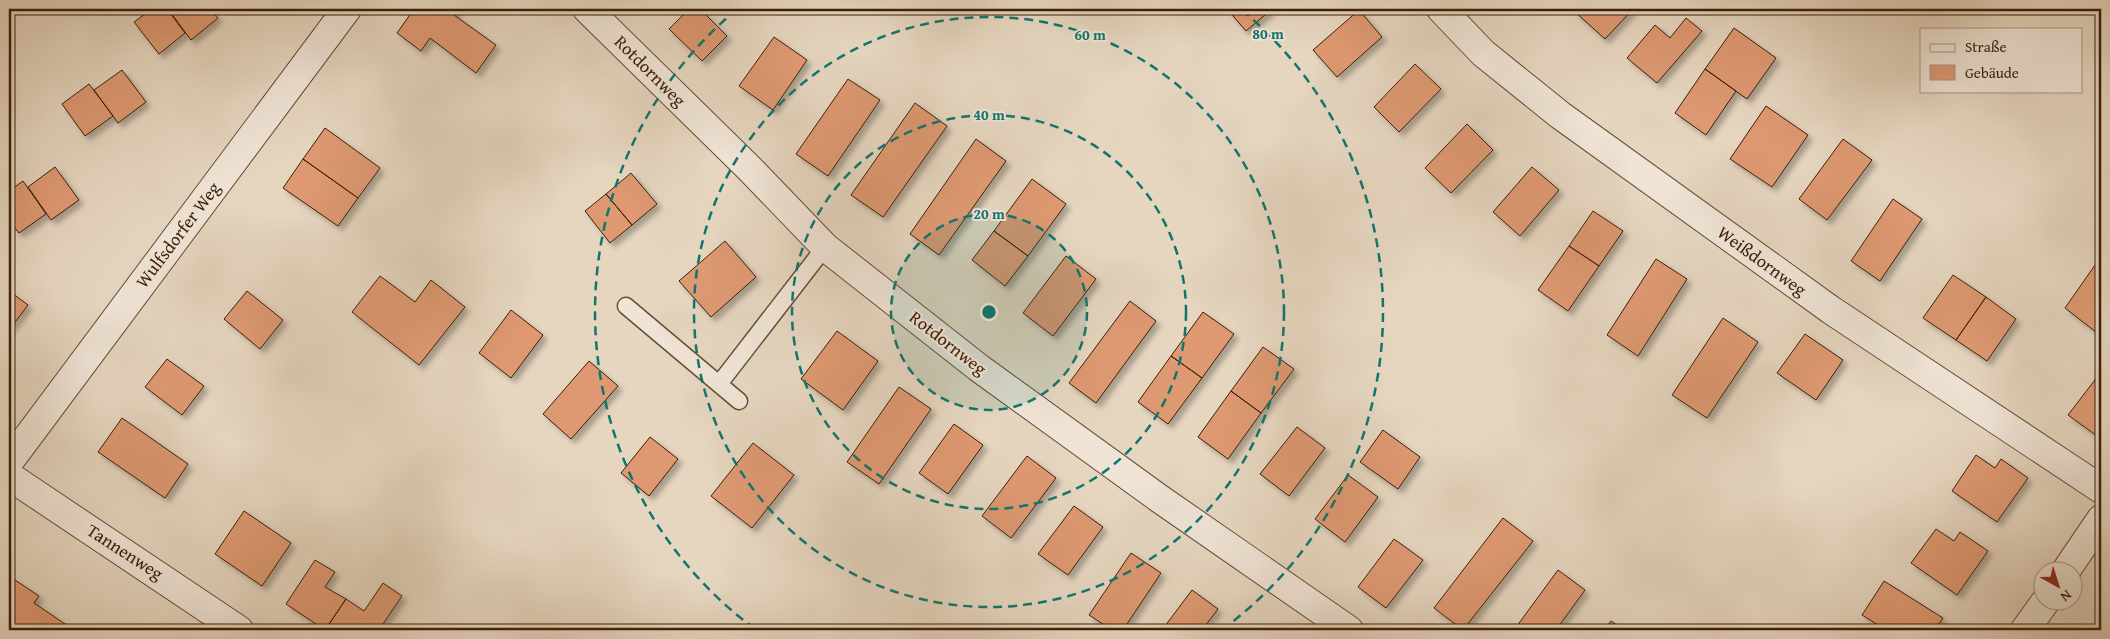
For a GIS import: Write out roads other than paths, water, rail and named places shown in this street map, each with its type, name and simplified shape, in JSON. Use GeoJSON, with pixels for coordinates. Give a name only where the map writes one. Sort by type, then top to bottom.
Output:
{"type":"FeatureCollection","features":[{"type":"Feature","properties":{"kind":"street","name":"Wulfsdorfer Weg"},"geometry":{"type":"LineString","coordinates":[[9,462],[347,9]]}},
{"type":"Feature","properties":{"kind":"street","name":"Rotdornweg"},"geometry":{"type":"LineString","coordinates":[[587,9],[750,169],[825,247],[980,368],[1160,499],[1349,630]]}},
{"type":"Feature","properties":{"kind":"street","name":"Weißdornweg"},"geometry":{"type":"LineString","coordinates":[[1441,9],[1483,53],[1560,115],[1831,310],[2101,489]]}},
{"type":"Feature","properties":{"kind":"street","name":"Tannenweg"},"geometry":{"type":"LineString","coordinates":[[9,476],[240,630]]}},
{"type":"Feature","properties":{"kind":"street"},"geometry":{"type":"LineString","coordinates":[[2072,562],[2101,519]]}},
{"type":"Feature","properties":{"kind":"street"},"geometry":{"type":"LineString","coordinates":[[2025,630],[2038,612]]}},
{"type":"Feature","properties":{"kind":"lane"},"geometry":{"type":"LineString","coordinates":[[719,384],[825,247]]}},
{"type":"Feature","properties":{"kind":"lane"},"geometry":{"type":"LineString","coordinates":[[626,306],[739,400]]}}]}
